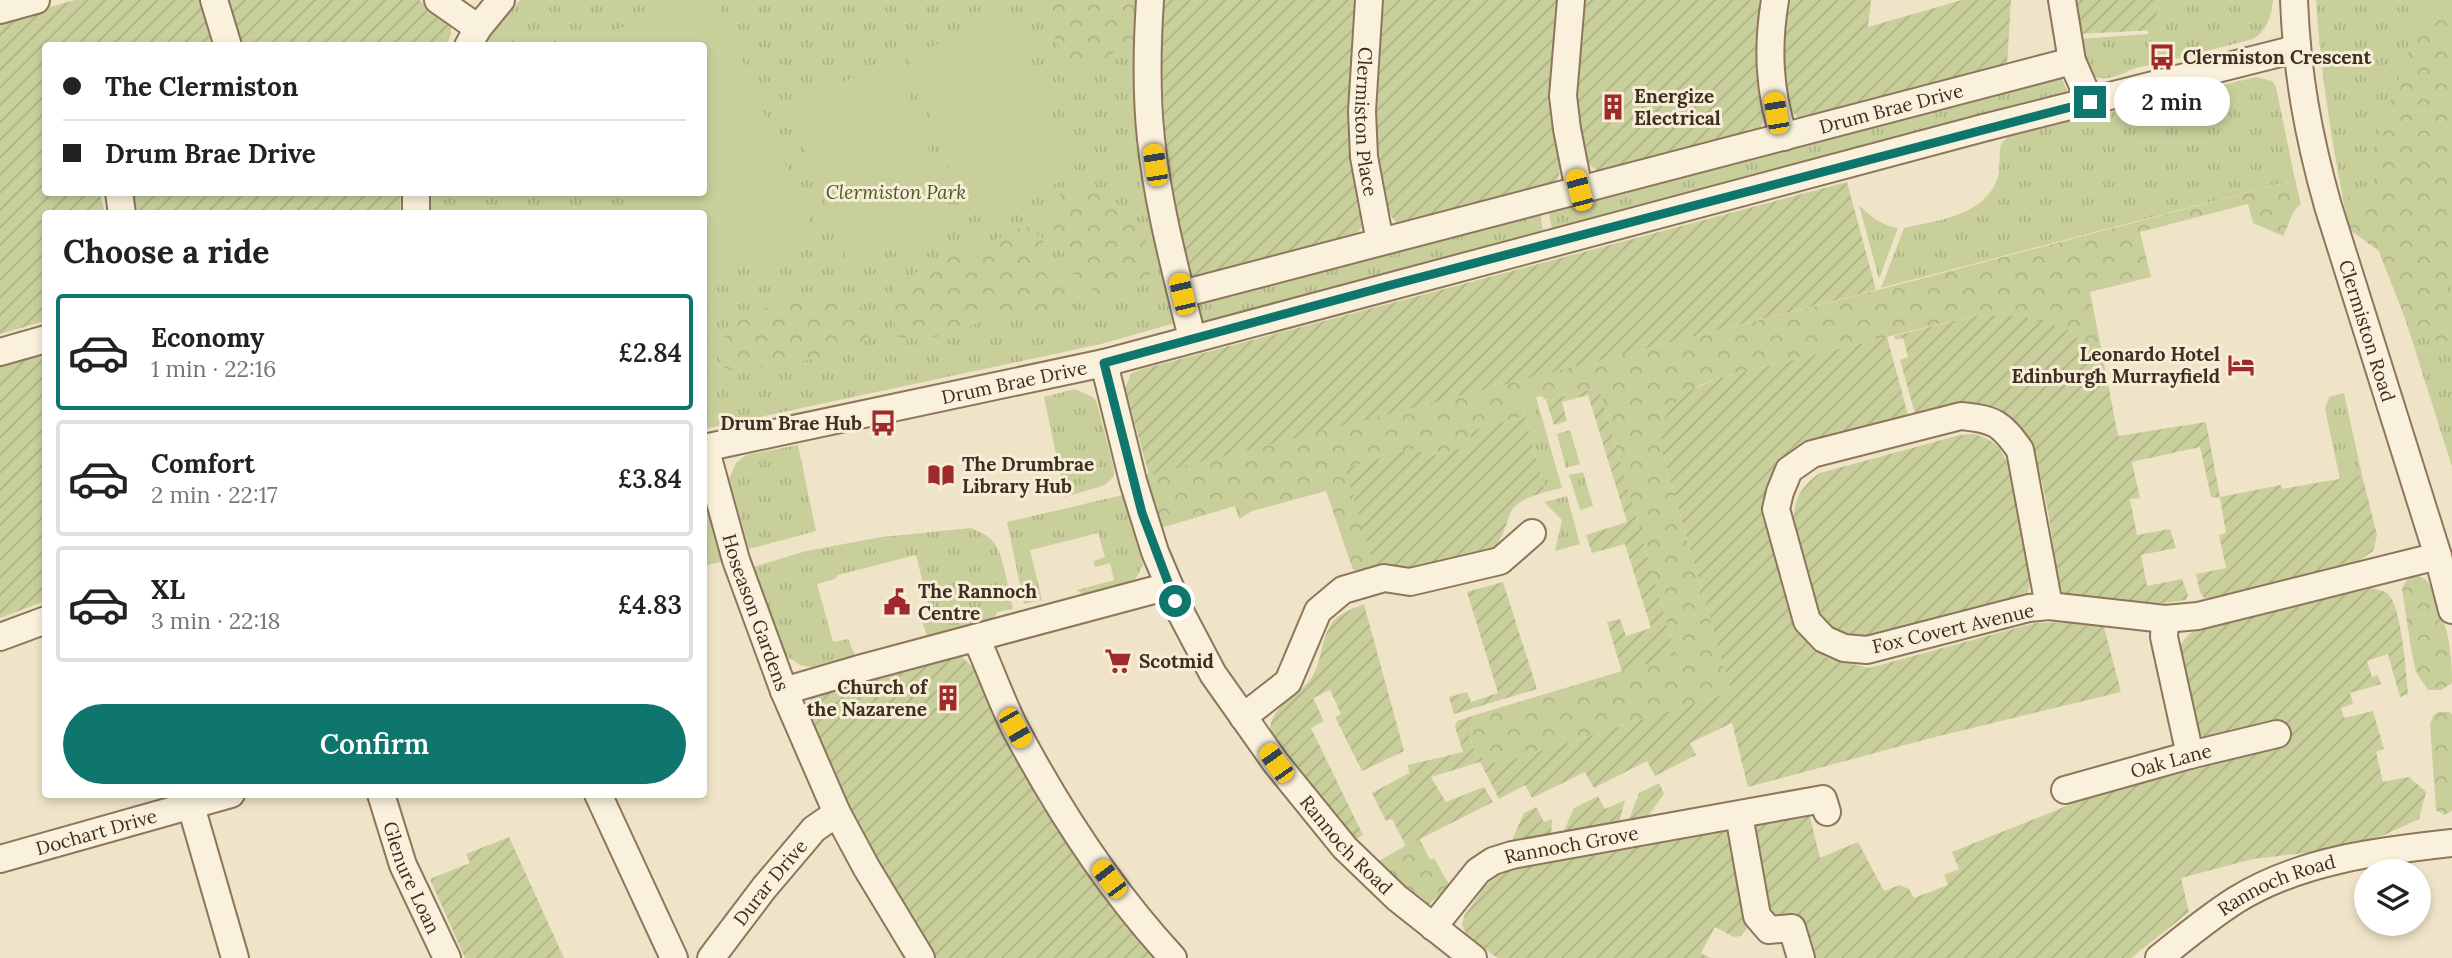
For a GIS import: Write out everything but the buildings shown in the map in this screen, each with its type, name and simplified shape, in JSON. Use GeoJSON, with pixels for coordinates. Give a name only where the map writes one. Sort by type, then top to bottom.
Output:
{"type":"FeatureCollection","features":[{"type":"Feature","properties":{"kind":"street"},"geometry":{"type":"LineString","coordinates":[[0,10],[36,0]]}},
{"type":"Feature","properties":{"kind":"street"},"geometry":{"type":"LineString","coordinates":[[215,0],[227,42]]}},
{"type":"Feature","properties":{"kind":"street"},"geometry":{"type":"LineString","coordinates":[[438,0],[473,37],[501,0]]}},
{"type":"Feature","properties":{"kind":"street"},"geometry":{"type":"LineString","coordinates":[[1150,0],[1147,52],[1151,139],[1164,217],[1192,338]]}},
{"type":"Feature","properties":{"kind":"street","name":"Clermiston Place"},"geometry":{"type":"LineString","coordinates":[[1369,0],[1362,111],[1364,157],[1380,242]]}},
{"type":"Feature","properties":{"kind":"street"},"geometry":{"type":"LineString","coordinates":[[1571,0],[1563,96],[1579,190]]}},
{"type":"Feature","properties":{"kind":"street"},"geometry":{"type":"LineString","coordinates":[[1775,0],[1769,52],[1770,76],[1776,113],[1784,138]]}},
{"type":"Feature","properties":{"kind":"street"},"geometry":{"type":"LineString","coordinates":[[2062,0],[2072,61],[2090,102]]}},
{"type":"Feature","properties":{"kind":"street","name":"Clermiston Road"},"geometry":{"type":"LineString","coordinates":[[2294,0],[2296,49],[2308,130],[2328,206],[2438,556],[2452,610]]}},
{"type":"Feature","properties":{"kind":"street","name":"Drum Brae Drive"},"geometry":{"type":"LineString","coordinates":[[707,446],[1104,363],[2296,49]]}},
{"type":"Feature","properties":{"kind":"street","name":"Drum Brae Drive"},"geometry":{"type":"LineString","coordinates":[[1182,294],[2072,61]]}},
{"type":"Feature","properties":{"kind":"street"},"geometry":{"type":"LineString","coordinates":[[0,352],[42,340]]}},
{"type":"Feature","properties":{"kind":"street","name":"Rannoch Road"},"geometry":{"type":"LineString","coordinates":[[1104,363],[1142,513],[1169,586],[1213,674],[1299,794],[1345,848],[1397,898],[1473,958]]}},
{"type":"Feature","properties":{"kind":"street","name":"Fox Covert Avenue"},"geometry":{"type":"LineString","coordinates":[[2049,606],[2020,450],[2005,429],[1984,418],[1961,416],[1812,454],[1789,470],[1776,509],[1807,621],[1824,639],[1844,648],[1867,650],[2029,608],[2049,606],[2165,619],[2199,616],[2438,556]]}},
{"type":"Feature","properties":{"kind":"street","name":"Hoseason Gardens"},"geometry":{"type":"LineString","coordinates":[[707,458],[736,560],[784,691],[838,813],[866,867],[921,958]]}},
{"type":"Feature","properties":{"kind":"street"},"geometry":{"type":"LineString","coordinates":[[1243,717],[1288,682],[1318,611],[1343,590],[1384,579],[1410,582],[1500,561],[1532,533]]}},
{"type":"Feature","properties":{"kind":"street"},"geometry":{"type":"LineString","coordinates":[[784,691],[1169,586]]}},
{"type":"Feature","properties":{"kind":"street"},"geometry":{"type":"LineString","coordinates":[[2165,619],[2164,637],[2190,755]]}},
{"type":"Feature","properties":{"kind":"street"},"geometry":{"type":"LineString","coordinates":[[0,637],[42,621]]}},
{"type":"Feature","properties":{"kind":"street"},"geometry":{"type":"LineString","coordinates":[[976,638],[1015,728],[1042,776],[1094,860],[1173,958]]}},
{"type":"Feature","properties":{"kind":"street","name":"Oak Lane"},"geometry":{"type":"LineString","coordinates":[[2065,790],[2277,734]]}},
{"type":"Feature","properties":{"kind":"street","name":"Dochart Drive"},"geometry":{"type":"LineString","coordinates":[[0,859],[218,798]]}},
{"type":"Feature","properties":{"kind":"street","name":"Glenure Loan"},"geometry":{"type":"LineString","coordinates":[[383,798],[403,865],[447,958]]}},
{"type":"Feature","properties":{"kind":"street"},"geometry":{"type":"LineString","coordinates":[[600,798],[674,958]]}},
{"type":"Feature","properties":{"kind":"street","name":"Rannoch Grove"},"geometry":{"type":"LineString","coordinates":[[1433,927],[1478,871],[1493,861],[1512,855],[1823,799],[1827,813]]}},
{"type":"Feature","properties":{"kind":"street"},"geometry":{"type":"LineString","coordinates":[[191,806],[235,958]]}},
{"type":"Feature","properties":{"kind":"street","name":"Durar Drive"},"geometry":{"type":"LineString","coordinates":[[711,958],[764,888],[814,829],[838,813]]}},
{"type":"Feature","properties":{"kind":"street"},"geometry":{"type":"LineString","coordinates":[[1739,815],[1757,915],[1769,930],[1792,928],[1801,958]]}},
{"type":"Feature","properties":{"kind":"street","name":"Rannoch Road"},"geometry":{"type":"LineString","coordinates":[[2159,958],[2238,900],[2284,877],[2341,858],[2452,843]]}},
{"type":"Feature","properties":{"kind":"green space"},"geometry":{"type":"Polygon","coordinates":[[[76,0],[201,0],[211,42],[42,42],[42,196],[101,196],[104,210],[42,210],[42,322],[0,334],[0,20],[76,0]]]}},
{"type":"Feature","properties":{"kind":"green space"},"geometry":{"type":"Polygon","coordinates":[[[226,0],[419,0],[451,25],[448,42],[237,42],[226,0]]]}},
{"type":"Feature","properties":{"kind":"green space","name":"Clermiston Park"},"geometry":{"type":"Polygon","coordinates":[[[520,0],[1134,0],[1143,185],[1175,323],[1101,344],[707,428],[707,210],[426,210],[425,196],[707,196],[707,42],[484,42],[520,0]]]}},
{"type":"Feature","properties":{"kind":"green space"},"geometry":{"type":"Polygon","coordinates":[[[688,0],[717,0],[816,237],[707,283],[707,210],[629,210],[622,196],[707,196],[707,42],[586,42],[688,0]]]}},
{"type":"Feature","properties":{"kind":"green space"},"geometry":{"type":"Polygon","coordinates":[[[1046,0],[1138,0],[1135,38],[1090,69],[1074,65],[1058,44],[1046,0]]]}},
{"type":"Feature","properties":{"kind":"green space"},"geometry":{"type":"Polygon","coordinates":[[[1163,0],[1356,0],[1349,117],[1350,152],[1363,225],[1355,237],[1201,277],[1191,276],[1184,266],[1166,154],[1162,65],[1163,0]]]}},
{"type":"Feature","properties":{"kind":"green space"},"geometry":{"type":"Polygon","coordinates":[[[1384,0],[1559,0],[1551,83],[1552,116],[1560,166],[1554,185],[1398,224],[1387,208],[1380,183],[1377,152],[1377,83],[1384,0]]]}},
{"type":"Feature","properties":{"kind":"green space"},"geometry":{"type":"Polygon","coordinates":[[[1585,0],[1761,0],[1756,53],[1763,108],[1760,129],[1600,172],[1592,167],[1583,148],[1578,107],[1579,59],[1585,0]]]}},
{"type":"Feature","properties":{"kind":"green space"},"geometry":{"type":"Polygon","coordinates":[[[1788,0],[1871,0],[1868,27],[1962,0],[2011,0],[2007,65],[1802,120],[1793,112],[1784,83],[1783,47],[1788,0]]]}},
{"type":"Feature","properties":{"kind":"green space"},"geometry":{"type":"Polygon","coordinates":[[[2070,0],[2157,0],[2157,30],[2077,34],[2070,0]]]}},
{"type":"Feature","properties":{"kind":"green space"},"geometry":{"type":"Polygon","coordinates":[[[2157,0],[2273,0],[2268,22],[2253,39],[2176,59],[2174,55],[2155,59],[2156,64],[2114,77],[2094,77],[2078,39],[2148,34],[2148,30],[2157,30],[2157,0]]]}},
{"type":"Feature","properties":{"kind":"green space"},"geometry":{"type":"Polygon","coordinates":[[[2316,0],[2452,0],[2452,467],[2405,318],[2379,251],[2350,230],[2328,116],[2316,0]]]}},
{"type":"Feature","properties":{"kind":"green space"},"geometry":{"type":"Polygon","coordinates":[[[2441,0],[2452,0],[2452,261],[2447,283],[2452,355],[2405,318],[2379,251],[2350,230],[2342,195],[2374,206],[2374,146],[2422,16],[2441,0]]]}},
{"type":"Feature","properties":{"kind":"green space"},"geometry":{"type":"Polygon","coordinates":[[[1014,15],[1076,176],[968,217],[907,56],[1014,15]]]}},
{"type":"Feature","properties":{"kind":"green space"},"geometry":{"type":"Polygon","coordinates":[[[895,62],[957,224],[849,264],[788,103],[895,62]]]}},
{"type":"Feature","properties":{"kind":"green space"},"geometry":{"type":"Polygon","coordinates":[[[2060,76],[2068,92],[1552,228],[1548,211],[2060,76]]]}},
{"type":"Feature","properties":{"kind":"green space"},"geometry":{"type":"Polygon","coordinates":[[[2256,77],[2272,81],[2276,87],[2295,180],[1881,288],[1904,228],[1962,213],[1985,198],[1994,186],[1999,172],[2001,144],[2009,136],[2256,77]]]}},
{"type":"Feature","properties":{"kind":"green space"},"geometry":{"type":"Polygon","coordinates":[[[2295,180],[2301,204],[2292,214],[2283,236],[2253,223],[2248,204],[2140,232],[2151,277],[2090,292],[2105,368],[2071,331],[1973,316],[1723,377],[1698,386],[1663,455],[1731,692],[1498,764],[1477,756],[1469,737],[1475,715],[1676,655],[1599,388],[1546,400],[1541,396],[1521,401],[1525,416],[1470,431],[1474,445],[1427,457],[1375,571],[1353,570],[1326,491],[1252,511],[1239,519],[1235,506],[1161,528],[1143,475],[1878,290],[2295,180]]]}},
{"type":"Feature","properties":{"kind":"green space"},"geometry":{"type":"Polygon","coordinates":[[[1847,182],[1876,290],[1149,475],[1125,388],[1131,374],[1139,370],[1847,182]]]}},
{"type":"Feature","properties":{"kind":"green space"},"geometry":{"type":"Polygon","coordinates":[[[1102,189],[1143,229],[1152,265],[1148,281],[1099,294],[1068,270],[1067,251],[1055,236],[1051,215],[1052,206],[1064,190],[1102,189]]]}},
{"type":"Feature","properties":{"kind":"green space"},"geometry":{"type":"Polygon","coordinates":[[[128,196],[401,196],[400,210],[130,210],[128,196]]]}},
{"type":"Feature","properties":{"kind":"green space"},"geometry":{"type":"Polygon","coordinates":[[[1859,205],[1877,220],[1898,228],[1879,279],[1859,205]]]}},
{"type":"Feature","properties":{"kind":"green space"},"geometry":{"type":"Polygon","coordinates":[[[1540,212],[1543,231],[1204,321],[1198,316],[1196,305],[1206,301],[1540,212]]]}},
{"type":"Feature","properties":{"kind":"green space"},"geometry":{"type":"Polygon","coordinates":[[[1028,227],[1043,239],[1045,275],[1076,297],[1076,306],[997,314],[949,336],[899,338],[895,335],[894,285],[930,266],[1028,227]]]}},
{"type":"Feature","properties":{"kind":"green space"},"geometry":{"type":"Polygon","coordinates":[[[833,291],[853,297],[870,319],[868,339],[820,358],[732,371],[724,367],[718,345],[744,313],[833,291]]]}},
{"type":"Feature","properties":{"kind":"green space"},"geometry":{"type":"Polygon","coordinates":[[[1973,316],[2023,316],[2071,331],[2105,368],[2118,436],[2206,422],[2220,497],[2281,485],[2282,489],[2362,475],[2377,535],[2373,551],[2357,562],[2204,598],[2196,574],[2226,568],[2219,535],[2226,533],[2220,498],[2211,497],[2200,447],[2132,462],[2140,498],[2130,499],[2137,535],[2170,529],[2176,548],[2141,555],[2147,586],[2182,579],[2188,595],[2186,600],[2154,604],[2067,598],[2059,587],[2048,510],[2038,469],[2025,438],[1917,421],[1900,360],[1908,357],[1903,338],[1895,340],[1894,336],[1973,316]]]}},
{"type":"Feature","properties":{"kind":"green space"},"geometry":{"type":"Polygon","coordinates":[[[1887,337],[1910,422],[1780,470],[1797,625],[1812,647],[1828,658],[1869,668],[2035,623],[2071,622],[2104,627],[2121,692],[1931,738],[1748,787],[1732,723],[1690,743],[1696,755],[1655,776],[1647,761],[1594,788],[1585,772],[1532,798],[1525,785],[1499,799],[1480,762],[1431,777],[1446,802],[1484,787],[1493,802],[1406,846],[1392,819],[1386,821],[1372,793],[1409,773],[1408,765],[1463,752],[1455,727],[1457,721],[1475,715],[1469,737],[1477,756],[1498,764],[1731,692],[1663,455],[1662,425],[1667,414],[1684,395],[1709,382],[1887,337]]]}},
{"type":"Feature","properties":{"kind":"green space"},"geometry":{"type":"Polygon","coordinates":[[[42,354],[42,602],[0,618],[0,367],[42,354]]]}},
{"type":"Feature","properties":{"kind":"green space"},"geometry":{"type":"Polygon","coordinates":[[[1599,388],[1676,655],[1622,672],[1607,622],[1620,619],[1626,636],[1651,628],[1625,544],[1592,553],[1586,535],[1627,522],[1588,395],[1562,402],[1567,421],[1554,425],[1546,400],[1599,388]]]}},
{"type":"Feature","properties":{"kind":"green space"},"geometry":{"type":"Polygon","coordinates":[[[1075,389],[1093,397],[1097,403],[1114,476],[1105,485],[1065,497],[1044,397],[1075,389]]]}},
{"type":"Feature","properties":{"kind":"green space"},"geometry":{"type":"Polygon","coordinates":[[[2344,393],[2362,475],[2340,479],[2325,409],[2329,397],[2344,393]]]}},
{"type":"Feature","properties":{"kind":"green space"},"geometry":{"type":"Polygon","coordinates":[[[1536,397],[1562,488],[1545,492],[1521,401],[1536,397]]]}},
{"type":"Feature","properties":{"kind":"green space"},"geometry":{"type":"Polygon","coordinates":[[[1525,416],[1545,492],[1519,503],[1513,509],[1505,530],[1493,549],[1411,571],[1375,571],[1345,468],[1417,448],[1427,457],[1473,445],[1469,431],[1525,416]]]}},
{"type":"Feature","properties":{"kind":"green space"},"geometry":{"type":"Polygon","coordinates":[[[1570,430],[1580,464],[1566,468],[1557,434],[1570,430]]]}},
{"type":"Feature","properties":{"kind":"green space"},"geometry":{"type":"Polygon","coordinates":[[[1974,434],[1996,445],[2009,466],[2030,580],[2028,595],[2017,604],[1856,643],[1828,630],[1819,615],[1794,521],[1795,506],[1804,488],[1820,473],[1960,435],[1974,434]]]}},
{"type":"Feature","properties":{"kind":"green space"},"geometry":{"type":"Polygon","coordinates":[[[798,445],[816,531],[749,549],[729,479],[736,463],[746,455],[798,445]]]}},
{"type":"Feature","properties":{"kind":"green space"},"geometry":{"type":"Polygon","coordinates":[[[1583,472],[1593,506],[1580,510],[1569,475],[1583,472]]]}},
{"type":"Feature","properties":{"kind":"green space"},"geometry":{"type":"Polygon","coordinates":[[[1123,495],[1143,565],[1135,580],[1085,596],[1077,590],[1114,580],[1110,563],[1095,567],[1094,561],[1105,557],[1098,533],[1030,550],[1042,600],[1024,604],[1007,522],[1123,495]]]}},
{"type":"Feature","properties":{"kind":"green space"},"geometry":{"type":"Polygon","coordinates":[[[1567,496],[1580,544],[1555,551],[1562,520],[1544,502],[1567,496]]]}},
{"type":"Feature","properties":{"kind":"green space"},"geometry":{"type":"Polygon","coordinates":[[[707,502],[724,561],[707,565],[707,502]]]}},
{"type":"Feature","properties":{"kind":"green space"},"geometry":{"type":"Polygon","coordinates":[[[971,528],[984,534],[998,549],[1013,609],[998,612],[991,621],[928,639],[921,618],[931,615],[916,555],[838,575],[835,579],[817,584],[833,642],[848,639],[855,655],[811,667],[800,665],[786,656],[753,567],[806,551],[882,537],[971,528]]]}},
{"type":"Feature","properties":{"kind":"green space"},"geometry":{"type":"Polygon","coordinates":[[[2414,576],[2430,584],[2447,632],[2452,683],[2441,690],[2428,690],[2416,672],[2402,589],[2408,577],[2414,576]]]}},
{"type":"Feature","properties":{"kind":"green space"},"geometry":{"type":"Polygon","coordinates":[[[1503,582],[1537,689],[1454,714],[1449,697],[1467,692],[1471,702],[1498,693],[1467,592],[1503,582]]]}},
{"type":"Feature","properties":{"kind":"green space"},"geometry":{"type":"Polygon","coordinates":[[[2373,588],[2388,594],[2397,613],[2408,694],[2400,697],[2388,654],[2367,661],[2372,677],[2378,675],[2381,684],[2350,693],[2353,704],[2341,708],[2344,718],[2373,711],[2384,749],[2376,752],[2383,782],[2409,777],[2426,792],[2419,819],[2382,836],[2314,852],[2253,859],[2181,878],[2189,912],[2131,958],[1806,958],[1768,916],[1752,834],[1761,822],[1768,818],[1808,809],[1820,858],[1858,842],[1884,891],[1900,885],[1909,889],[1914,898],[1948,885],[1944,875],[1959,869],[1952,852],[2084,799],[2281,747],[2275,726],[2206,739],[2197,732],[2178,653],[2184,639],[2204,626],[2373,588]]]}},
{"type":"Feature","properties":{"kind":"green space"},"geometry":{"type":"Polygon","coordinates":[[[1364,604],[1404,751],[1362,771],[1335,717],[1341,714],[1330,690],[1313,698],[1324,721],[1311,728],[1363,835],[1356,839],[1279,747],[1270,727],[1283,704],[1312,677],[1325,637],[1334,620],[1364,604]]]}},
{"type":"Feature","properties":{"kind":"green space"},"geometry":{"type":"Polygon","coordinates":[[[953,656],[962,657],[975,669],[1039,802],[1104,897],[1154,958],[934,958],[854,826],[807,719],[805,707],[815,691],[953,656]]]}},
{"type":"Feature","properties":{"kind":"green space"},"geometry":{"type":"Polygon","coordinates":[[[2438,712],[2452,714],[2452,811],[2444,815],[2436,810],[2430,724],[2438,712]]]}},
{"type":"Feature","properties":{"kind":"green space"},"geometry":{"type":"Polygon","coordinates":[[[1659,783],[1664,794],[1646,819],[1628,822],[1639,793],[1659,783]]]}},
{"type":"Feature","properties":{"kind":"green space"},"geometry":{"type":"Polygon","coordinates":[[[1598,796],[1605,809],[1625,800],[1619,823],[1562,835],[1574,808],[1598,796]]]}},
{"type":"Feature","properties":{"kind":"green space"},"geometry":{"type":"Polygon","coordinates":[[[1536,807],[1544,822],[1552,819],[1551,837],[1510,845],[1524,813],[1536,807]]]}},
{"type":"Feature","properties":{"kind":"green space"},"geometry":{"type":"Polygon","coordinates":[[[1721,828],[1726,830],[1731,838],[1748,927],[1741,936],[1734,937],[1715,927],[1701,953],[1710,958],[1498,958],[1468,938],[1462,925],[1464,916],[1485,886],[1499,875],[1515,868],[1721,828]]]}},
{"type":"Feature","properties":{"kind":"green space"},"geometry":{"type":"Polygon","coordinates":[[[509,837],[564,958],[465,958],[430,879],[470,863],[466,854],[509,837]]]}},
{"type":"Feature","properties":{"kind":"green space"},"geometry":{"type":"Polygon","coordinates":[[[1419,838],[1430,860],[1434,858],[1450,886],[1428,905],[1377,862],[1419,838]]]}},
{"type":"Feature","properties":{"kind":"place","name":"Clermiston Crescent"},"geometry":{"type":"Point","coordinates":[2162,57]}},
{"type":"Feature","properties":{"kind":"place","name":"Energize Electrical"},"geometry":{"type":"Point","coordinates":[1613,107]}},
{"type":"Feature","properties":{"kind":"place","name":"Leonardo Hotel Edinburgh Murrayfield"},"geometry":{"type":"Point","coordinates":[2241,365]}},
{"type":"Feature","properties":{"kind":"place","name":"Drum Brae Hub"},"geometry":{"type":"Point","coordinates":[883,423]}},
{"type":"Feature","properties":{"kind":"place","name":"The Drumbrae Library Hub"},"geometry":{"type":"Point","coordinates":[941,475]}},
{"type":"Feature","properties":{"kind":"place","name":"The Rannoch Centre"},"geometry":{"type":"Point","coordinates":[897,602]}},
{"type":"Feature","properties":{"kind":"place","name":"Scotmid"},"geometry":{"type":"Point","coordinates":[1118,661]}},
{"type":"Feature","properties":{"kind":"place","name":"Church of the Nazarene"},"geometry":{"type":"Point","coordinates":[948,698]}},
{"type":"Feature","properties":{"kind":"route"},"geometry":{"type":"LineString","coordinates":[[1175,601],[1142,513],[1104,363],[1959,134],[2090,102]]}}]}
